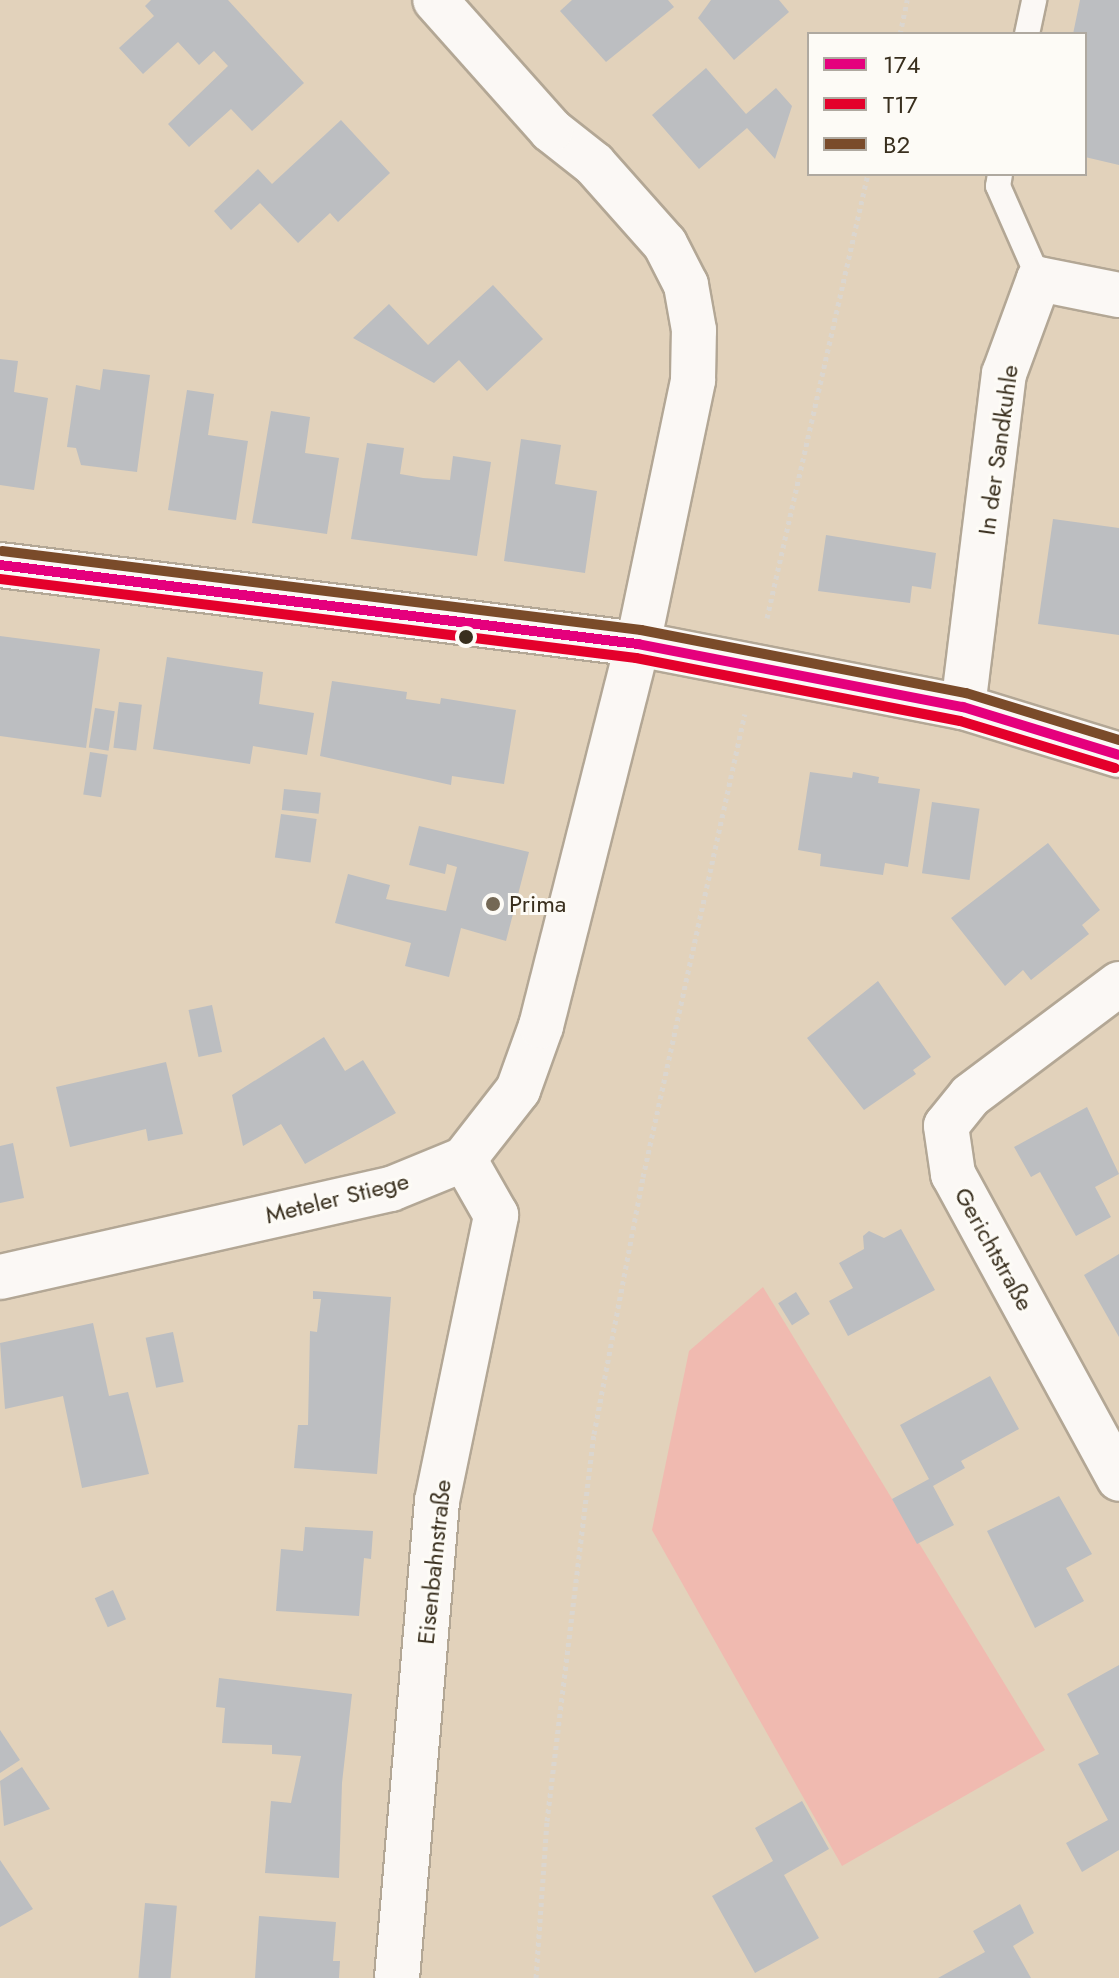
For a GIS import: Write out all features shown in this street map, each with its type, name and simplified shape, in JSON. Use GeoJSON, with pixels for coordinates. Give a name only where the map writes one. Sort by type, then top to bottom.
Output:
{"type":"FeatureCollection","features":[{"type":"Feature","properties":{"kind":"street","name":"Meteler Stiege"},"geometry":{"type":"LineString","coordinates":[[0,1277],[391,1189],[464,1159],[518,1090],[541,1026],[638,644],[693,380],[694,330],[686,285],[665,244],[594,164],[551,130],[435,0]]}},
{"type":"Feature","properties":{"kind":"street"},"geometry":{"type":"LineString","coordinates":[[1039,279],[1119,295]]}},
{"type":"Feature","properties":{"kind":"street","name":"In der Sandkuhle"},"geometry":{"type":"LineString","coordinates":[[963,707],[1004,374],[1039,279]]}},
{"type":"Feature","properties":{"kind":"street"},"geometry":{"type":"LineString","coordinates":[[0,565],[638,644],[963,707],[1119,755]]}},
{"type":"Feature","properties":{"kind":"street","name":"Gerichtstraße"},"geometry":{"type":"LineString","coordinates":[[1119,984],[970,1096],[946,1126],[953,1174],[1119,1479]]}},
{"type":"Feature","properties":{"kind":"street","name":"Eisenbahnstraße"},"geometry":{"type":"LineString","coordinates":[[397,1978],[437,1501],[496,1215],[464,1159]]}},
{"type":"Feature","properties":{"kind":"lane"},"geometry":{"type":"LineString","coordinates":[[1027,32],[1034,0]]}},
{"type":"Feature","properties":{"kind":"lane"},"geometry":{"type":"LineString","coordinates":[[1000,176],[998,186],[1039,279]]}},
{"type":"Feature","properties":{"kind":"path"},"geometry":{"type":"LineString","coordinates":[[900,32],[907,0]]}},
{"type":"Feature","properties":{"kind":"path"},"geometry":{"type":"LineString","coordinates":[[536,1978],[547,1821],[594,1434],[643,1177],[868,176]]}},
{"type":"Feature","properties":{"kind":"shaded area"},"geometry":{"type":"Polygon","coordinates":[[[763,1287],[1045,1750],[842,1866],[652,1530],[689,1351],[763,1287]]]}},
{"type":"Feature","properties":{"kind":"building"},"geometry":{"type":"Polygon","coordinates":[[[151,0],[228,0],[304,83],[252,131],[231,109],[189,147],[168,124],[228,66],[214,51],[199,65],[178,42],[143,74],[119,48],[154,16],[145,6],[151,0]]]}},
{"type":"Feature","properties":{"kind":"building"},"geometry":{"type":"Polygon","coordinates":[[[572,0],[668,0],[674,7],[606,62],[560,11],[572,0]]]}},
{"type":"Feature","properties":{"kind":"building"},"geometry":{"type":"Polygon","coordinates":[[[711,0],[779,0],[789,12],[734,60],[698,18],[711,0]]]}},
{"type":"Feature","properties":{"kind":"building"},"geometry":{"type":"Polygon","coordinates":[[[1080,0],[1119,0],[1119,165],[1087,157],[1087,32],[1073,32],[1080,0]]]}},
{"type":"Feature","properties":{"kind":"building"},"geometry":{"type":"Polygon","coordinates":[[[706,68],[746,114],[776,88],[792,106],[775,159],[747,128],[699,169],[652,115],[706,68]]]}},
{"type":"Feature","properties":{"kind":"building"},"geometry":{"type":"Polygon","coordinates":[[[341,120],[390,173],[338,222],[330,213],[298,243],[260,203],[231,230],[214,211],[258,169],[272,184],[341,120]]]}},
{"type":"Feature","properties":{"kind":"building"},"geometry":{"type":"Polygon","coordinates":[[[493,285],[543,339],[487,391],[459,360],[434,383],[353,338],[389,304],[428,345],[493,285]]]}},
{"type":"Feature","properties":{"kind":"building"},"geometry":{"type":"Polygon","coordinates":[[[0,359],[18,361],[14,392],[48,398],[34,490],[0,485],[0,359]]]}},
{"type":"Feature","properties":{"kind":"building"},"geometry":{"type":"Polygon","coordinates":[[[103,369],[150,375],[137,472],[81,465],[76,448],[67,447],[76,385],[100,390],[103,369]]]}},
{"type":"Feature","properties":{"kind":"building"},"geometry":{"type":"Polygon","coordinates":[[[187,390],[214,394],[208,435],[248,441],[236,520],[168,510],[187,390]]]}},
{"type":"Feature","properties":{"kind":"building"},"geometry":{"type":"Polygon","coordinates":[[[271,411],[310,417],[305,453],[339,458],[327,534],[252,523],[271,411]]]}},
{"type":"Feature","properties":{"kind":"building"},"geometry":{"type":"Polygon","coordinates":[[[521,439],[561,445],[555,484],[597,491],[585,573],[504,561],[521,439]]]}},
{"type":"Feature","properties":{"kind":"building"},"geometry":{"type":"Polygon","coordinates":[[[367,443],[404,448],[400,474],[423,478],[450,480],[453,456],[491,462],[477,556],[351,539],[367,443]]]}},
{"type":"Feature","properties":{"kind":"building"},"geometry":{"type":"Polygon","coordinates":[[[1053,519],[1119,528],[1119,635],[1038,624],[1053,519]]]}},
{"type":"Feature","properties":{"kind":"building"},"geometry":{"type":"Polygon","coordinates":[[[826,535],[936,553],[931,589],[912,586],[910,603],[818,591],[826,535]]]}},
{"type":"Feature","properties":{"kind":"building"},"geometry":{"type":"Polygon","coordinates":[[[0,636],[100,649],[86,748],[0,736],[0,636]]]}},
{"type":"Feature","properties":{"kind":"building"},"geometry":{"type":"Polygon","coordinates":[[[167,657],[263,672],[259,704],[314,713],[307,755],[253,746],[250,764],[153,749],[167,657]]]}},
{"type":"Feature","properties":{"kind":"building"},"geometry":{"type":"Polygon","coordinates":[[[332,681],[407,692],[406,699],[440,704],[441,698],[516,710],[504,784],[452,776],[451,785],[320,756],[332,681]]]}},
{"type":"Feature","properties":{"kind":"building"},"geometry":{"type":"Polygon","coordinates":[[[119,702],[142,705],[136,750],[113,748],[119,702]]]}},
{"type":"Feature","properties":{"kind":"building"},"geometry":{"type":"Polygon","coordinates":[[[95,708],[115,711],[108,751],[89,748],[95,708]]]}},
{"type":"Feature","properties":{"kind":"building"},"geometry":{"type":"Polygon","coordinates":[[[90,752],[108,755],[101,797],[83,794],[90,752]]]}},
{"type":"Feature","properties":{"kind":"building"},"geometry":{"type":"Polygon","coordinates":[[[810,772],[852,778],[853,772],[879,777],[878,783],[920,789],[908,867],[885,863],[883,875],[820,866],[821,854],[798,850],[810,772]]]}},
{"type":"Feature","properties":{"kind":"building"},"geometry":{"type":"Polygon","coordinates":[[[284,789],[321,793],[319,814],[282,810],[284,789]]]}},
{"type":"Feature","properties":{"kind":"building"},"geometry":{"type":"Polygon","coordinates":[[[932,802],[980,809],[970,880],[922,873],[932,802]]]}},
{"type":"Feature","properties":{"kind":"building"},"geometry":{"type":"Polygon","coordinates":[[[281,814],[317,819],[311,863],[275,858],[281,814]]]}},
{"type":"Feature","properties":{"kind":"building"},"geometry":{"type":"Polygon","coordinates":[[[419,826],[529,852],[506,941],[461,928],[449,977],[405,966],[411,943],[335,923],[348,874],[390,885],[386,899],[446,911],[457,867],[447,864],[445,874],[409,865],[419,826]]]}},
{"type":"Feature","properties":{"kind":"building"},"geometry":{"type":"Polygon","coordinates":[[[1048,843],[1100,910],[1082,925],[1089,934],[1031,980],[1023,970],[1005,986],[951,918],[1048,843]]]}},
{"type":"Feature","properties":{"kind":"building"},"geometry":{"type":"Polygon","coordinates":[[[878,981],[931,1057],[913,1070],[916,1074],[864,1110],[807,1038],[878,981]]]}},
{"type":"Feature","properties":{"kind":"building"},"geometry":{"type":"Polygon","coordinates":[[[212,1005],[222,1052],[199,1057],[189,1010],[212,1005]]]}},
{"type":"Feature","properties":{"kind":"building"},"geometry":{"type":"Polygon","coordinates":[[[324,1037],[345,1071],[363,1060],[396,1113],[305,1164],[281,1124],[243,1146],[232,1095],[324,1037]]]}},
{"type":"Feature","properties":{"kind":"building"},"geometry":{"type":"Polygon","coordinates":[[[166,1062],[183,1134],[148,1141],[146,1129],[70,1147],[56,1087],[166,1062]]]}},
{"type":"Feature","properties":{"kind":"building"},"geometry":{"type":"Polygon","coordinates":[[[1087,1107],[1119,1174],[1095,1187],[1111,1217],[1076,1236],[1040,1172],[1031,1177],[1014,1147],[1087,1107]]]}},
{"type":"Feature","properties":{"kind":"building"},"geometry":{"type":"Polygon","coordinates":[[[13,1143],[24,1198],[0,1203],[0,1146],[13,1143]]]}},
{"type":"Feature","properties":{"kind":"building"},"geometry":{"type":"Polygon","coordinates":[[[901,1229],[935,1290],[848,1336],[829,1301],[853,1288],[839,1263],[864,1249],[863,1236],[869,1231],[884,1238],[901,1229]]]}},
{"type":"Feature","properties":{"kind":"building"},"geometry":{"type":"Polygon","coordinates":[[[1119,1254],[1119,1337],[1084,1275],[1119,1254]]]}},
{"type":"Feature","properties":{"kind":"building"},"geometry":{"type":"Polygon","coordinates":[[[313,1291],[391,1297],[377,1474],[294,1468],[298,1425],[308,1425],[310,1331],[317,1332],[321,1299],[313,1299],[313,1291]]]}},
{"type":"Feature","properties":{"kind":"building"},"geometry":{"type":"Polygon","coordinates":[[[796,1292],[810,1314],[792,1325],[778,1303],[796,1292]]]}},
{"type":"Feature","properties":{"kind":"building"},"geometry":{"type":"Polygon","coordinates":[[[93,1323],[109,1396],[128,1392],[149,1474],[82,1488],[63,1396],[5,1409],[0,1343],[93,1323]]]}},
{"type":"Feature","properties":{"kind":"building"},"geometry":{"type":"Polygon","coordinates":[[[173,1332],[184,1382],[156,1388],[146,1338],[173,1332]]]}},
{"type":"Feature","properties":{"kind":"building"},"geometry":{"type":"Polygon","coordinates":[[[990,1376],[1019,1429],[961,1461],[965,1468],[933,1486],[954,1525],[917,1544],[892,1499],[929,1479],[900,1425],[990,1376]]]}},
{"type":"Feature","properties":{"kind":"building"},"geometry":{"type":"Polygon","coordinates":[[[1059,1496],[1092,1554],[1066,1568],[1084,1601],[1035,1628],[987,1531],[1059,1496]]]}},
{"type":"Feature","properties":{"kind":"building"},"geometry":{"type":"Polygon","coordinates":[[[305,1527],[373,1531],[371,1559],[364,1558],[359,1616],[276,1611],[281,1549],[303,1551],[305,1527]]]}},
{"type":"Feature","properties":{"kind":"building"},"geometry":{"type":"Polygon","coordinates":[[[113,1590],[126,1619],[108,1627],[95,1598],[113,1590]]]}},
{"type":"Feature","properties":{"kind":"building"},"geometry":{"type":"Polygon","coordinates":[[[1119,1665],[1119,1850],[1082,1872],[1066,1843],[1108,1820],[1078,1764],[1099,1754],[1067,1694],[1119,1665]]]}},
{"type":"Feature","properties":{"kind":"building"},"geometry":{"type":"Polygon","coordinates":[[[219,1678],[352,1694],[342,1783],[339,1878],[265,1873],[271,1801],[291,1803],[301,1756],[272,1754],[272,1745],[222,1743],[225,1708],[216,1707],[219,1678]]]}},
{"type":"Feature","properties":{"kind":"building"},"geometry":{"type":"Polygon","coordinates":[[[0,1730],[20,1760],[0,1773],[0,1730]]]}},
{"type":"Feature","properties":{"kind":"building"},"geometry":{"type":"Polygon","coordinates":[[[22,1767],[50,1809],[4,1826],[0,1781],[22,1767]]]}},
{"type":"Feature","properties":{"kind":"building"},"geometry":{"type":"Polygon","coordinates":[[[802,1801],[829,1849],[784,1875],[819,1938],[755,1973],[712,1896],[773,1861],[755,1828],[802,1801]]]}},
{"type":"Feature","properties":{"kind":"building"},"geometry":{"type":"Polygon","coordinates":[[[0,1860],[33,1909],[0,1927],[0,1860]]]}},
{"type":"Feature","properties":{"kind":"building"},"geometry":{"type":"Polygon","coordinates":[[[145,1903],[177,1906],[171,1978],[138,1978],[145,1903]]]}},
{"type":"Feature","properties":{"kind":"building"},"geometry":{"type":"Polygon","coordinates":[[[1020,1904],[1034,1933],[1013,1946],[1031,1978],[938,1978],[985,1952],[973,1931],[1020,1904]]]}},
{"type":"Feature","properties":{"kind":"building"},"geometry":{"type":"Polygon","coordinates":[[[259,1916],[336,1922],[333,1961],[340,1961],[339,1978],[255,1978],[259,1916]]]}},
{"type":"Feature","properties":{"kind":"transit line","name":"B2"},"geometry":{"type":"LineString","coordinates":[[2,551],[641,630],[966,693],[1119,740]]}},
{"type":"Feature","properties":{"kind":"transit line","name":"174"},"geometry":{"type":"LineString","coordinates":[[0,565],[638,644],[963,707],[1119,755]]}},
{"type":"Feature","properties":{"kind":"transit line","name":"T17"},"geometry":{"type":"LineString","coordinates":[[0,579],[636,658],[960,721],[1115,768]]}},
{"type":"Feature","properties":{"kind":"place","name":"Prima"},"geometry":{"type":"Point","coordinates":[493,904]}}]}
